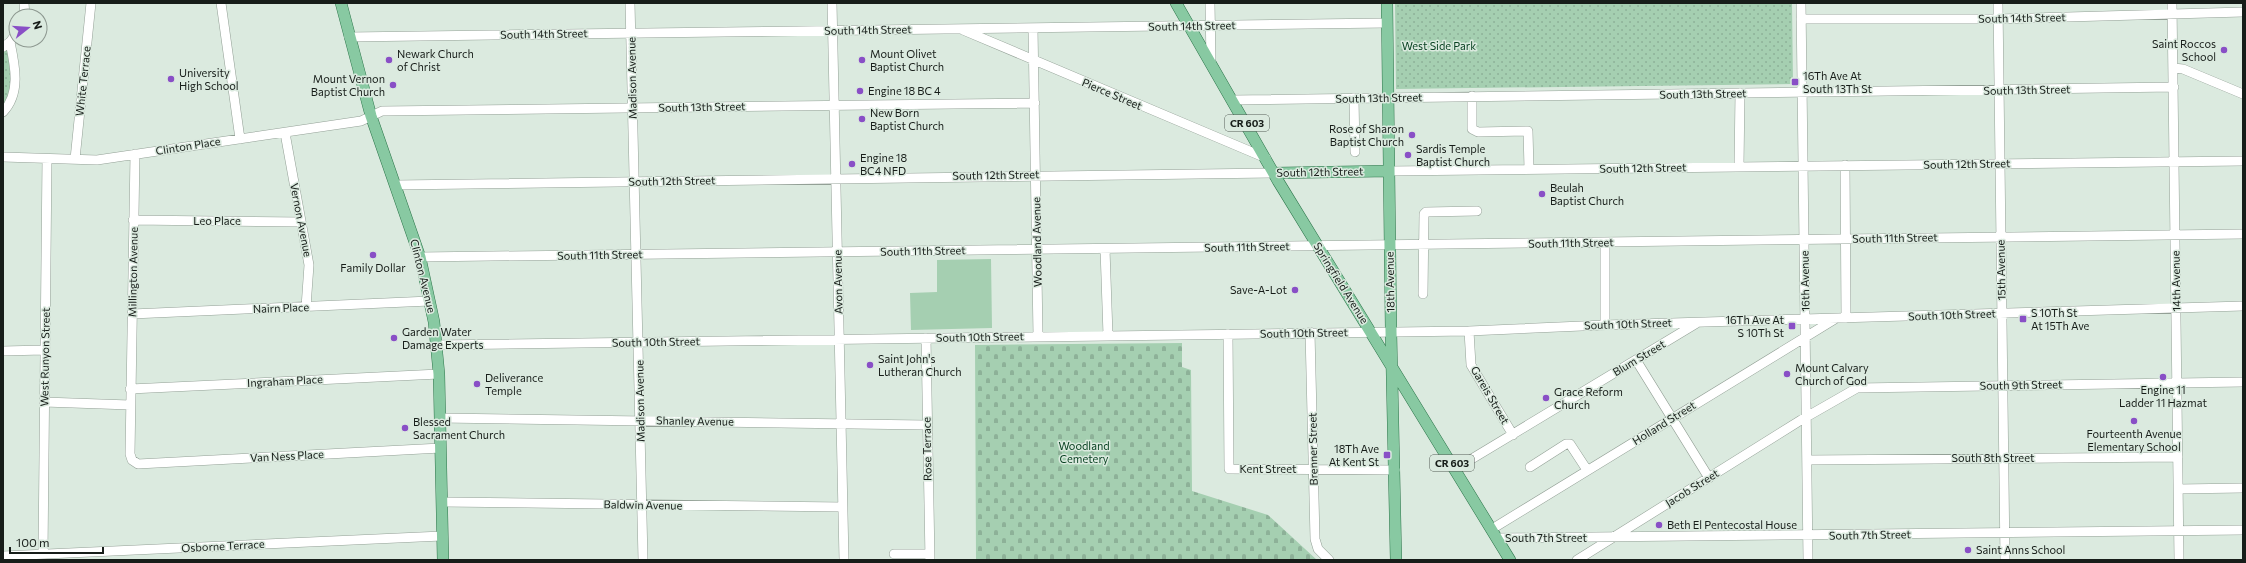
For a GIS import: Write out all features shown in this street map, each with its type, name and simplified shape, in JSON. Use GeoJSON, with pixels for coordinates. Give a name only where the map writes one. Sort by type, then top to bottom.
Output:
{"type":"FeatureCollection","features":[{"type":"Feature","properties":{"kind":"main road","name":"Clinton Avenue"},"geometry":{"type":"LineString","coordinates":[[341,3],[371,116],[420,257],[430,301],[437,344],[439,374],[443,560]]}},
{"type":"Feature","properties":{"kind":"main road","name":"Springfield Avenue"},"geometry":{"type":"LineString","coordinates":[[1176,3],[1274,173],[1510,560]]}},
{"type":"Feature","properties":{"kind":"main road","name":"18th Avenue"},"geometry":{"type":"LineString","coordinates":[[1387,3],[1391,331],[1396,560]]}},
{"type":"Feature","properties":{"kind":"main road","name":"South 12th Street"},"geometry":{"type":"LineString","coordinates":[[1274,173],[1389,171]]}},
{"type":"Feature","properties":{"kind":"street","name":"White Terrace"},"geometry":{"type":"LineString","coordinates":[[75,159],[91,3]]}},
{"type":"Feature","properties":{"kind":"street"},"geometry":{"type":"LineString","coordinates":[[221,3],[240,138]]}},
{"type":"Feature","properties":{"kind":"street","name":"Madison Avenue"},"geometry":{"type":"LineString","coordinates":[[630,3],[644,560]]}},
{"type":"Feature","properties":{"kind":"street","name":"Avon Avenue"},"geometry":{"type":"LineString","coordinates":[[832,3],[844,560]]}},
{"type":"Feature","properties":{"kind":"street"},"geometry":{"type":"LineString","coordinates":[[1210,3],[1211,63]]}},
{"type":"Feature","properties":{"kind":"street","name":"16th Avenue"},"geometry":{"type":"LineString","coordinates":[[1801,3],[1808,560]]}},
{"type":"Feature","properties":{"kind":"street","name":"15th Avenue"},"geometry":{"type":"LineString","coordinates":[[1998,3],[2005,560]]}},
{"type":"Feature","properties":{"kind":"street","name":"14th Avenue"},"geometry":{"type":"LineString","coordinates":[[2172,3],[2179,560]]}},
{"type":"Feature","properties":{"kind":"street","name":"South 14th Street"},"geometry":{"type":"LineString","coordinates":[[1801,19],[1998,19],[2243,12]]}},
{"type":"Feature","properties":{"kind":"street","name":"South 14th Street"},"geometry":{"type":"LineString","coordinates":[[350,37],[1387,23]]}},
{"type":"Feature","properties":{"kind":"street","name":"Woodland Avenue"},"geometry":{"type":"LineString","coordinates":[[1033,28],[1038,336]]}},
{"type":"Feature","properties":{"kind":"street","name":"Pierce Street"},"geometry":{"type":"LineString","coordinates":[[960,29],[1266,158]]}},
{"type":"Feature","properties":{"kind":"street"},"geometry":{"type":"LineString","coordinates":[[3,112],[10,103],[15,87],[7,44]]}},
{"type":"Feature","properties":{"kind":"street"},"geometry":{"type":"LineString","coordinates":[[2174,68],[2183,69],[2243,94]]}},
{"type":"Feature","properties":{"kind":"street","name":"South 13th Street"},"geometry":{"type":"LineString","coordinates":[[1233,100],[1803,92],[1999,91],[2174,87]]}},
{"type":"Feature","properties":{"kind":"street"},"geometry":{"type":"LineString","coordinates":[[1739,166],[1740,93]]}},
{"type":"Feature","properties":{"kind":"street"},"geometry":{"type":"LineString","coordinates":[[1472,96],[1472,129],[1478,132],[1528,131],[1529,169]]}},
{"type":"Feature","properties":{"kind":"street"},"geometry":{"type":"LineString","coordinates":[[1354,98],[1355,152]]}},
{"type":"Feature","properties":{"kind":"street","name":"South 13th Street"},"geometry":{"type":"LineString","coordinates":[[371,116],[382,111],[834,104],[1035,103]]}},
{"type":"Feature","properties":{"kind":"street","name":"Clinton Place"},"geometry":{"type":"LineString","coordinates":[[3,157],[97,160],[361,121],[371,116]]}},
{"type":"Feature","properties":{"kind":"street","name":"Vernon Avenue"},"geometry":{"type":"LineString","coordinates":[[285,133],[309,265],[306,307]]}},
{"type":"Feature","properties":{"kind":"street","name":"Millington Avenue"},"geometry":{"type":"LineString","coordinates":[[130,405],[135,154]]}},
{"type":"Feature","properties":{"kind":"street","name":"West Runyon Street"},"geometry":{"type":"LineString","coordinates":[[42,554],[47,159]]}},
{"type":"Feature","properties":{"kind":"street","name":"South 12th Street"},"geometry":{"type":"LineString","coordinates":[[1389,171],[2243,161]]}},
{"type":"Feature","properties":{"kind":"street"},"geometry":{"type":"LineString","coordinates":[[1842,318],[1845,239],[1845,165]]}},
{"type":"Feature","properties":{"kind":"street","name":"South 12th Street"},"geometry":{"type":"LineString","coordinates":[[396,185],[1036,175],[1274,173]]}},
{"type":"Feature","properties":{"kind":"street"},"geometry":{"type":"LineString","coordinates":[[1423,294],[1425,245],[1424,220],[1426,212],[1477,211]]}},
{"type":"Feature","properties":{"kind":"street","name":"Leo Place"},"geometry":{"type":"LineString","coordinates":[[134,220],[301,222]]}},
{"type":"Feature","properties":{"kind":"street","name":"South 11th Street"},"geometry":{"type":"LineString","coordinates":[[420,257],[2243,234]]}},
{"type":"Feature","properties":{"kind":"street"},"geometry":{"type":"LineString","coordinates":[[1605,242],[1605,325]]}},
{"type":"Feature","properties":{"kind":"street"},"geometry":{"type":"LineString","coordinates":[[1105,249],[1108,335]]}},
{"type":"Feature","properties":{"kind":"street","name":"Nairn Place"},"geometry":{"type":"LineString","coordinates":[[132,314],[430,301]]}},
{"type":"Feature","properties":{"kind":"street","name":"South 10th Street"},"geometry":{"type":"LineString","coordinates":[[437,344],[839,340],[1371,331],[1469,331],[1605,325],[2243,306]]}},
{"type":"Feature","properties":{"kind":"street","name":"Holland Street"},"geometry":{"type":"LineString","coordinates":[[1495,534],[1587,470],[1806,336],[1842,318]]}},
{"type":"Feature","properties":{"kind":"street","name":"Blum Street"},"geometry":{"type":"LineString","coordinates":[[1455,469],[1699,322]]}},
{"type":"Feature","properties":{"kind":"street","name":"Gareis Street"},"geometry":{"type":"LineString","coordinates":[[1469,331],[1471,365],[1513,435]]}},
{"type":"Feature","properties":{"kind":"street","name":"Brenner Street"},"geometry":{"type":"LineString","coordinates":[[1310,332],[1315,538],[1318,549],[1329,560]]}},
{"type":"Feature","properties":{"kind":"street","name":"Kent Street"},"geometry":{"type":"LineString","coordinates":[[1228,334],[1229,469],[1394,470]]}},
{"type":"Feature","properties":{"kind":"street","name":"Rose Terrace"},"geometry":{"type":"LineString","coordinates":[[926,338],[926,425],[930,557]]}},
{"type":"Feature","properties":{"kind":"street"},"geometry":{"type":"LineString","coordinates":[[3,351],[44,350]]}},
{"type":"Feature","properties":{"kind":"street"},"geometry":{"type":"LineString","coordinates":[[1636,360],[1709,478]]}},
{"type":"Feature","properties":{"kind":"street","name":"Ingraham Place"},"geometry":{"type":"LineString","coordinates":[[130,389],[439,374]]}},
{"type":"Feature","properties":{"kind":"street","name":"South 9th Street"},"geometry":{"type":"LineString","coordinates":[[1807,417],[1857,388],[2243,382]]}},
{"type":"Feature","properties":{"kind":"street"},"geometry":{"type":"LineString","coordinates":[[44,402],[130,405]]}},
{"type":"Feature","properties":{"kind":"street","name":"Van Ness Place"},"geometry":{"type":"LineString","coordinates":[[130,405],[130,454],[133,461],[138,464],[441,448]]}},
{"type":"Feature","properties":{"kind":"street","name":"Jacob Street"},"geometry":{"type":"LineString","coordinates":[[1577,560],[1807,417]]}},
{"type":"Feature","properties":{"kind":"street","name":"Shanley Avenue"},"geometry":{"type":"LineString","coordinates":[[440,418],[926,425]]}},
{"type":"Feature","properties":{"kind":"street"},"geometry":{"type":"LineString","coordinates":[[1530,467],[1566,444],[1570,444],[1587,470]]}},
{"type":"Feature","properties":{"kind":"street","name":"South 8th Street"},"geometry":{"type":"LineString","coordinates":[[1807,460],[2178,457]]}},
{"type":"Feature","properties":{"kind":"street"},"geometry":{"type":"LineString","coordinates":[[2178,488],[2243,488]]}},
{"type":"Feature","properties":{"kind":"street","name":"Baldwin Avenue"},"geometry":{"type":"LineString","coordinates":[[442,502],[843,507]]}},
{"type":"Feature","properties":{"kind":"street","name":"South 7th Street"},"geometry":{"type":"LineString","coordinates":[[1495,534],[1612,538],[2243,530]]}},
{"type":"Feature","properties":{"kind":"street","name":"Osborne Terrace"},"geometry":{"type":"LineString","coordinates":[[7,557],[42,554],[442,536]]}},
{"type":"Feature","properties":{"kind":"street"},"geometry":{"type":"LineString","coordinates":[[894,554],[930,557]]}},
{"type":"Feature","properties":{"kind":"green space","name":"West Side Park"},"geometry":{"type":"Polygon","coordinates":[[[1395,3],[1792,3],[1793,84],[1396,89],[1395,3]]]}},
{"type":"Feature","properties":{"kind":"green space"},"geometry":{"type":"Polygon","coordinates":[[[5,48],[9,51],[12,92],[3,108],[3,49],[5,48]]]}},
{"type":"Feature","properties":{"kind":"green space"},"geometry":{"type":"Polygon","coordinates":[[[991,259],[992,328],[911,330],[910,293],[937,292],[937,260],[991,259]]]}},
{"type":"Feature","properties":{"kind":"green space","name":"Woodland Cemetery"},"geometry":{"type":"Polygon","coordinates":[[[1182,343],[1182,367],[1191,370],[1192,491],[1268,515],[1317,560],[976,560],[975,345],[1182,343]]]}},
{"type":"Feature","properties":{"kind":"place","name":"Saint Roccos School"},"geometry":{"type":"Point","coordinates":[2224,50]}},
{"type":"Feature","properties":{"kind":"place","name":"Newark Church of Christ"},"geometry":{"type":"Point","coordinates":[389,60]}},
{"type":"Feature","properties":{"kind":"place","name":"Mount Olivet Baptist Church"},"geometry":{"type":"Point","coordinates":[862,60]}},
{"type":"Feature","properties":{"kind":"place","name":"University High School"},"geometry":{"type":"Point","coordinates":[171,79]}},
{"type":"Feature","properties":{"kind":"place","name":"16Th Ave At South 13Th St"},"geometry":{"type":"Point","coordinates":[1795,82]}},
{"type":"Feature","properties":{"kind":"place","name":"Mount Vernon Baptist Church"},"geometry":{"type":"Point","coordinates":[393,85]}},
{"type":"Feature","properties":{"kind":"place","name":"Engine 18 BC 4"},"geometry":{"type":"Point","coordinates":[860,91]}},
{"type":"Feature","properties":{"kind":"place","name":"New Born Baptist Church"},"geometry":{"type":"Point","coordinates":[862,119]}},
{"type":"Feature","properties":{"kind":"place","name":"Rose of Sharon Baptist Church"},"geometry":{"type":"Point","coordinates":[1412,135]}},
{"type":"Feature","properties":{"kind":"place","name":"Sardis Temple Baptist Church"},"geometry":{"type":"Point","coordinates":[1408,155]}},
{"type":"Feature","properties":{"kind":"place","name":"Engine 18 BC4 NFD"},"geometry":{"type":"Point","coordinates":[852,164]}},
{"type":"Feature","properties":{"kind":"place","name":"Beulah Baptist Church"},"geometry":{"type":"Point","coordinates":[1542,194]}},
{"type":"Feature","properties":{"kind":"place","name":"Family Dollar"},"geometry":{"type":"Point","coordinates":[373,255]}},
{"type":"Feature","properties":{"kind":"place","name":"Save-A-Lot"},"geometry":{"type":"Point","coordinates":[1295,290]}},
{"type":"Feature","properties":{"kind":"place","name":"S 10Th St At 15Th Ave"},"geometry":{"type":"Point","coordinates":[2023,319]}},
{"type":"Feature","properties":{"kind":"place","name":"16Th Ave At S 10Th St"},"geometry":{"type":"Point","coordinates":[1792,326]}},
{"type":"Feature","properties":{"kind":"place","name":"Garden Water Damage Experts"},"geometry":{"type":"Point","coordinates":[394,338]}},
{"type":"Feature","properties":{"kind":"place","name":"Saint John's Lutheran Church"},"geometry":{"type":"Point","coordinates":[870,365]}},
{"type":"Feature","properties":{"kind":"place","name":"Mount Calvary Church of God"},"geometry":{"type":"Point","coordinates":[1787,374]}},
{"type":"Feature","properties":{"kind":"place","name":"Engine 11 Ladder 11 Hazmat"},"geometry":{"type":"Point","coordinates":[2163,377]}},
{"type":"Feature","properties":{"kind":"place","name":"Deliverance Temple"},"geometry":{"type":"Point","coordinates":[477,384]}},
{"type":"Feature","properties":{"kind":"place","name":"Grace Reform Church"},"geometry":{"type":"Point","coordinates":[1546,398]}},
{"type":"Feature","properties":{"kind":"place","name":"Fourteenth Avenue Elementary School"},"geometry":{"type":"Point","coordinates":[2134,421]}},
{"type":"Feature","properties":{"kind":"place","name":"Blessed Sacrament Church"},"geometry":{"type":"Point","coordinates":[405,428]}},
{"type":"Feature","properties":{"kind":"place","name":"18Th Ave At Kent St"},"geometry":{"type":"Point","coordinates":[1387,455]}},
{"type":"Feature","properties":{"kind":"place","name":"Beth El Pentecostal House"},"geometry":{"type":"Point","coordinates":[1659,525]}},
{"type":"Feature","properties":{"kind":"place","name":"Saint Anns School"},"geometry":{"type":"Point","coordinates":[1968,550]}}]}
